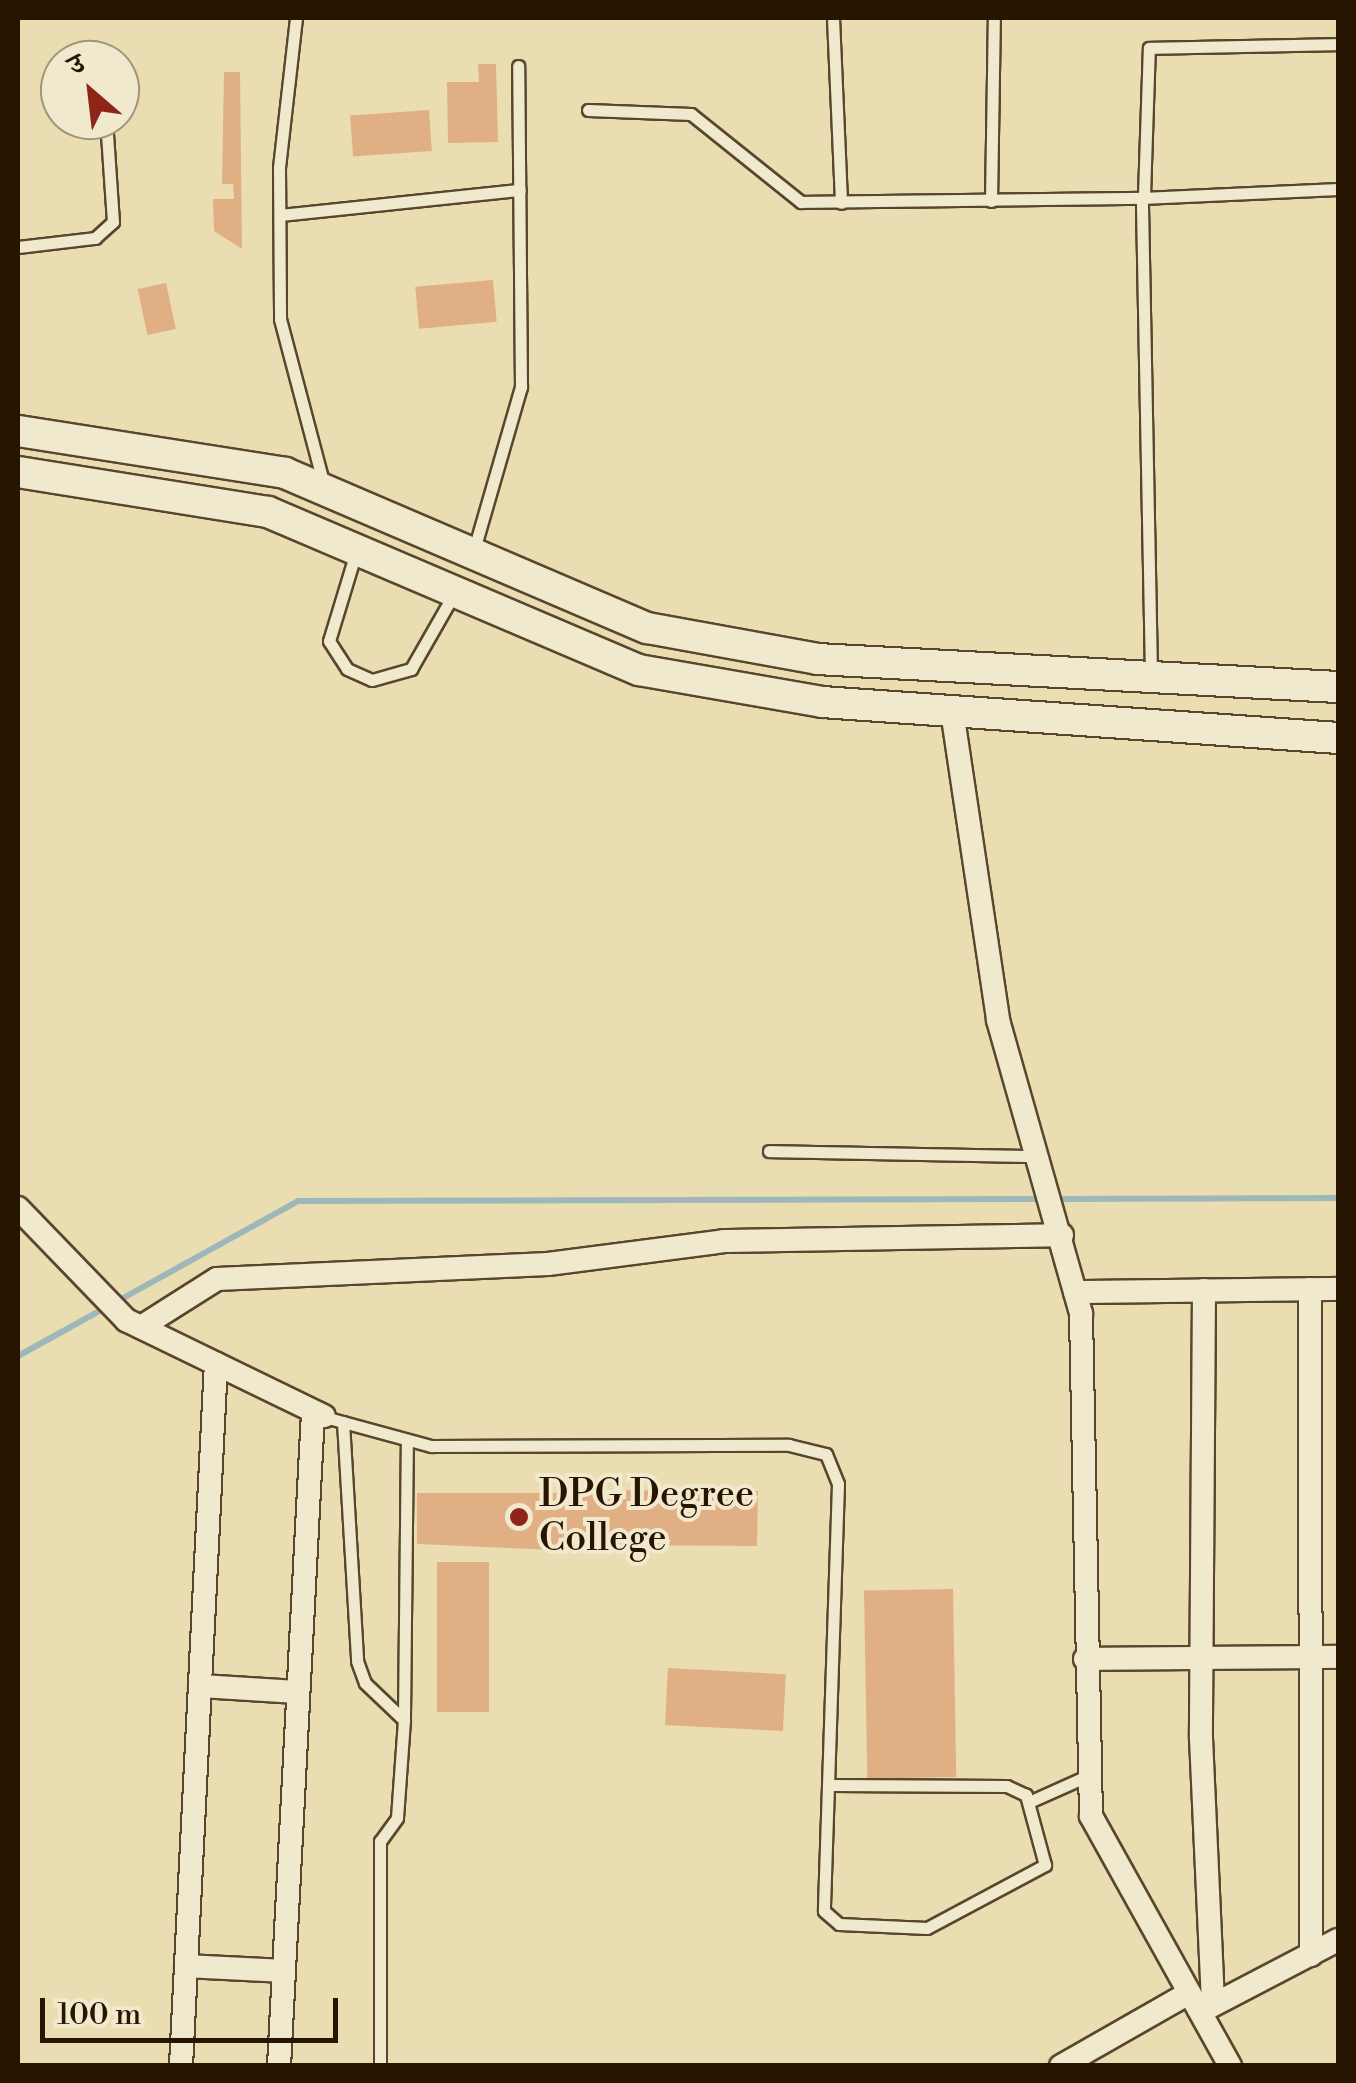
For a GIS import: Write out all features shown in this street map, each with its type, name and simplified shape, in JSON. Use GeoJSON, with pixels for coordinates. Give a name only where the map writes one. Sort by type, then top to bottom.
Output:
{"type":"FeatureCollection","features":[{"type":"Feature","properties":{"kind":"main road"},"geometry":{"type":"LineString","coordinates":[[18,431],[285,472],[647,628],[817,660],[1151,674],[1338,687]]}},
{"type":"Feature","properties":{"kind":"main road"},"geometry":{"type":"LineString","coordinates":[[18,472],[268,512],[639,670],[822,702],[1338,738]]}},
{"type":"Feature","properties":{"kind":"main road"},"geometry":{"type":"LineString","coordinates":[[514,618],[528,577]]}},
{"type":"Feature","properties":{"kind":"street"},"geometry":{"type":"LineString","coordinates":[[952,712],[998,1020],[1076,1292],[1086,1776],[1100,1840],[1200,2004],[1230,2066]]}},
{"type":"Feature","properties":{"kind":"street"},"geometry":{"type":"LineString","coordinates":[[18,1208],[84,1284],[133,1324],[328,1418],[298,1692],[279,2066]]}},
{"type":"Feature","properties":{"kind":"street"},"geometry":{"type":"LineString","coordinates":[[133,1324],[217,1278],[548,1264],[724,1242],[1062,1235]]}},
{"type":"Feature","properties":{"kind":"street"},"geometry":{"type":"LineString","coordinates":[[1076,1292],[1338,1288]]}},
{"type":"Feature","properties":{"kind":"street"},"geometry":{"type":"LineString","coordinates":[[1310,1289],[1307,1657],[1311,1955]]}},
{"type":"Feature","properties":{"kind":"street"},"geometry":{"type":"LineString","coordinates":[[1200,2004],[1204,1290]]}},
{"type":"Feature","properties":{"kind":"street"},"geometry":{"type":"LineString","coordinates":[[180,2066],[216,1364]]}},
{"type":"Feature","properties":{"kind":"street"},"geometry":{"type":"LineString","coordinates":[[1085,1659],[1338,1657]]}},
{"type":"Feature","properties":{"kind":"street"},"geometry":{"type":"LineString","coordinates":[[200,1686],[298,1692]]}},
{"type":"Feature","properties":{"kind":"street"},"geometry":{"type":"LineString","coordinates":[[1061,2066],[1338,1940]]}},
{"type":"Feature","properties":{"kind":"street"},"geometry":{"type":"LineString","coordinates":[[186,1966],[284,1971]]}},
{"type":"Feature","properties":{"kind":"lane"},"geometry":{"type":"LineString","coordinates":[[296,18],[281,215],[283,338],[324,490]]}},
{"type":"Feature","properties":{"kind":"lane"},"geometry":{"type":"LineString","coordinates":[[834,18],[842,203]]}},
{"type":"Feature","properties":{"kind":"lane"},"geometry":{"type":"LineString","coordinates":[[991,201],[994,18]]}},
{"type":"Feature","properties":{"kind":"lane"},"geometry":{"type":"LineString","coordinates":[[1151,674],[1143,197],[1149,48],[1338,44]]}},
{"type":"Feature","properties":{"kind":"lane"},"geometry":{"type":"LineString","coordinates":[[472,553],[521,387],[518,66]]}},
{"type":"Feature","properties":{"kind":"lane"},"geometry":{"type":"LineString","coordinates":[[588,110],[691,114],[780,194],[842,203],[1338,189]]}},
{"type":"Feature","properties":{"kind":"lane"},"geometry":{"type":"LineString","coordinates":[[18,247],[95,238],[113,222],[107,140]]}},
{"type":"Feature","properties":{"kind":"lane"},"geometry":{"type":"LineString","coordinates":[[281,215],[520,190]]}},
{"type":"Feature","properties":{"kind":"lane"},"geometry":{"type":"LineString","coordinates":[[357,550],[328,641],[347,668],[372,680],[412,668],[455,592]]}},
{"type":"Feature","properties":{"kind":"lane"},"geometry":{"type":"LineString","coordinates":[[769,1151],[1034,1156]]}},
{"type":"Feature","properties":{"kind":"lane"},"geometry":{"type":"LineString","coordinates":[[404,1720],[365,1683],[357,1661],[328,1418],[408,1442],[789,1445],[826,1454],[838,1484],[832,1785],[819,1902],[839,1924],[902,1932],[947,1922],[1041,1873],[1042,1840],[1029,1802],[1008,1786],[832,1785]]}},
{"type":"Feature","properties":{"kind":"lane"},"geometry":{"type":"LineString","coordinates":[[380,2066],[380,1841],[397,1818],[404,1720],[408,1442]]}},
{"type":"Feature","properties":{"kind":"lane"},"geometry":{"type":"LineString","coordinates":[[1029,1802],[1086,1776]]}},
{"type":"Feature","properties":{"kind":"building"},"geometry":{"type":"Polygon","coordinates":[[[478,64],[496,64],[498,142],[448,143],[447,82],[479,82],[478,64]]]}},
{"type":"Feature","properties":{"kind":"building"},"geometry":{"type":"Polygon","coordinates":[[[224,72],[240,72],[242,249],[214,231],[213,199],[234,199],[233,184],[222,184],[224,72]]]}},
{"type":"Feature","properties":{"kind":"building"},"geometry":{"type":"Polygon","coordinates":[[[429,110],[432,151],[353,156],[350,116],[429,110]]]}},
{"type":"Feature","properties":{"kind":"building"},"geometry":{"type":"Polygon","coordinates":[[[493,280],[497,322],[419,329],[415,287],[493,280]]]}},
{"type":"Feature","properties":{"kind":"building"},"geometry":{"type":"Polygon","coordinates":[[[166,283],[176,329],[147,335],[138,289],[166,283]]]}},
{"type":"Feature","properties":{"kind":"building"},"geometry":{"type":"Polygon","coordinates":[[[568,1475],[583,1490],[758,1491],[757,1546],[621,1545],[621,1553],[417,1544],[417,1493],[556,1493],[568,1475]]]}},
{"type":"Feature","properties":{"kind":"building"},"geometry":{"type":"Polygon","coordinates":[[[437,1562],[489,1562],[489,1712],[437,1712],[437,1562]]]}},
{"type":"Feature","properties":{"kind":"building"},"geometry":{"type":"Polygon","coordinates":[[[953,1589],[956,1777],[867,1779],[864,1591],[953,1589]]]}},
{"type":"Feature","properties":{"kind":"building"},"geometry":{"type":"Polygon","coordinates":[[[668,1668],[786,1674],[783,1731],[665,1725],[668,1668]]]}},
{"type":"Feature","properties":{"kind":"waterway"},"geometry":{"type":"LineString","coordinates":[[1055,1199],[1338,1198]]}},
{"type":"Feature","properties":{"kind":"waterway"},"geometry":{"type":"LineString","coordinates":[[116,1302],[298,1201],[1042,1199]]}},
{"type":"Feature","properties":{"kind":"waterway"},"geometry":{"type":"LineString","coordinates":[[18,1356],[105,1308]]}},
{"type":"Feature","properties":{"kind":"place","name":"DPG Degree College"},"geometry":{"type":"Point","coordinates":[519,1517]}}]}
